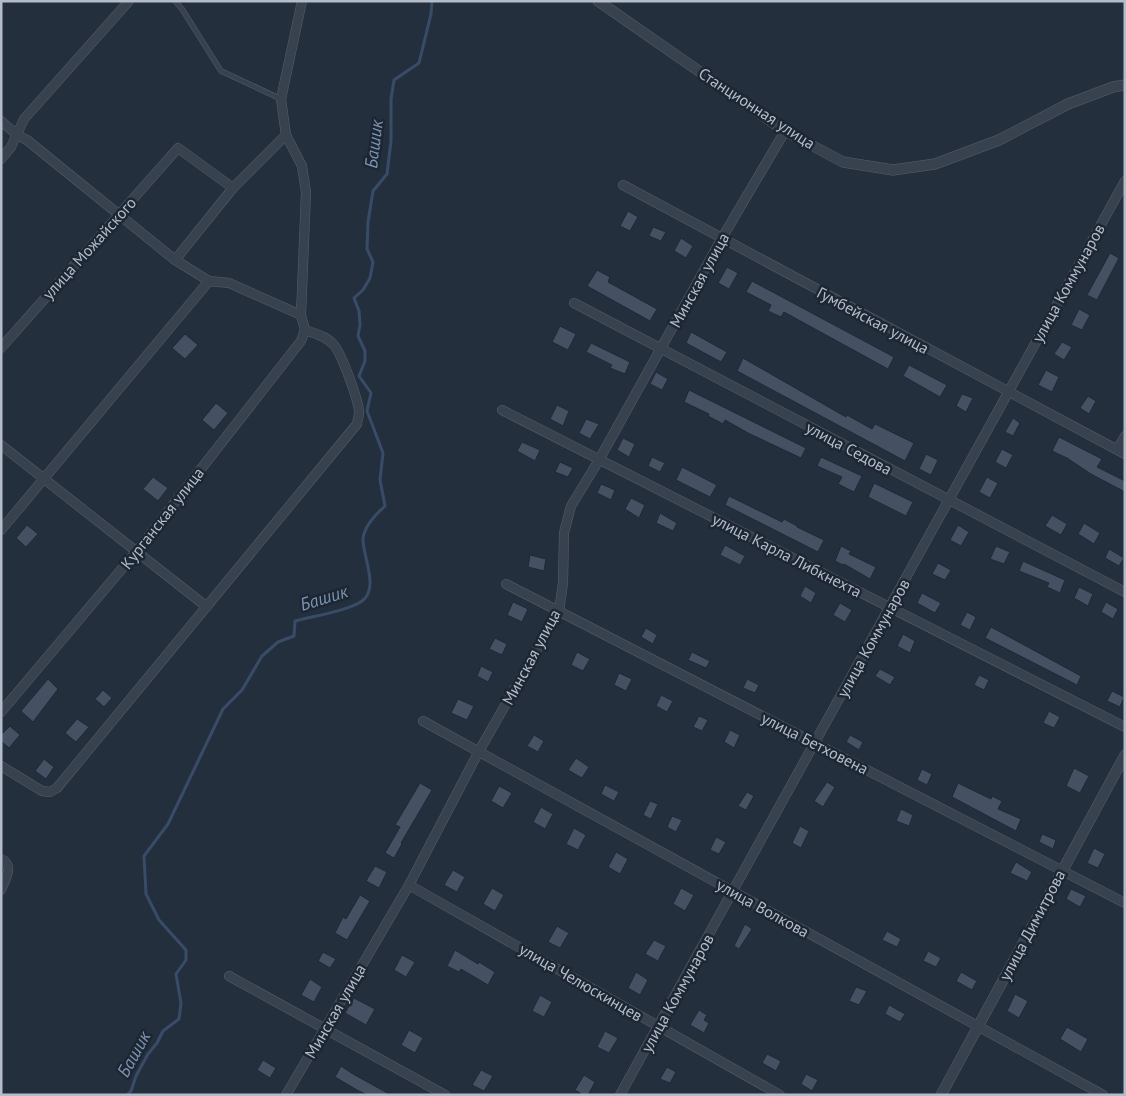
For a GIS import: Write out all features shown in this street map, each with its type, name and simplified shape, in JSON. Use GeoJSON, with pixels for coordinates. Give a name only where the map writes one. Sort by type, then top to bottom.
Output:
{"type":"FeatureCollection","features":[{"type":"Feature","properties":{"kind":"street"},"geometry":{"type":"LineString","coordinates":[[1,160],[11,147],[24,119],[129,1]]}},
{"type":"Feature","properties":{"kind":"street"},"geometry":{"type":"LineString","coordinates":[[1,766],[42,791],[50,792],[57,788],[158,663],[357,424],[359,413],[357,402],[342,360],[333,344],[321,336],[305,330],[301,315],[306,192],[302,166],[286,135],[281,99],[302,1]]}},
{"type":"Feature","properties":{"kind":"street","name":"Станционная улица"},"geometry":{"type":"LineString","coordinates":[[598,1],[785,131],[843,162],[893,170],[936,164],[999,140],[1068,104],[1113,87],[1125,85]]}},
{"type":"Feature","properties":{"kind":"street"},"geometry":{"type":"LineString","coordinates":[[1,121],[175,260],[209,281],[229,284],[301,315]]}},
{"type":"Feature","properties":{"kind":"street","name":"Минская улица"},"geometry":{"type":"LineString","coordinates":[[286,1095],[410,885],[479,751],[559,611],[563,583],[564,533],[571,506],[599,460],[722,238],[785,131]]}},
{"type":"Feature","properties":{"kind":"street"},"geometry":{"type":"LineString","coordinates":[[175,260],[233,188],[286,135]]}},
{"type":"Feature","properties":{"kind":"street","name":"улица Можайского"},"geometry":{"type":"LineString","coordinates":[[1,348],[178,148],[233,188]]}},
{"type":"Feature","properties":{"kind":"street","name":"улица Коммунаров"},"geometry":{"type":"LineString","coordinates":[[620,1095],[1125,181]]}},
{"type":"Feature","properties":{"kind":"street","name":"Гумбейская улица"},"geometry":{"type":"LineString","coordinates":[[623,185],[1121,452]]}},
{"type":"Feature","properties":{"kind":"street"},"geometry":{"type":"LineString","coordinates":[[1,530],[209,281]]}},
{"type":"Feature","properties":{"kind":"street","name":"улица Седова"},"geometry":{"type":"LineString","coordinates":[[574,303],[1125,592]]}},
{"type":"Feature","properties":{"kind":"street","name":"Курганская улица"},"geometry":{"type":"LineString","coordinates":[[1,712],[136,552],[301,341],[305,330]]}},
{"type":"Feature","properties":{"kind":"street","name":"улица Карла Либкнехта"},"geometry":{"type":"LineString","coordinates":[[502,410],[1125,728]]}},
{"type":"Feature","properties":{"kind":"street"},"geometry":{"type":"LineString","coordinates":[[1121,452],[1125,436]]}},
{"type":"Feature","properties":{"kind":"street"},"geometry":{"type":"LineString","coordinates":[[1,445],[206,607]]}},
{"type":"Feature","properties":{"kind":"street","name":"улица Бетховена"},"geometry":{"type":"LineString","coordinates":[[506,584],[1125,903]]}},
{"type":"Feature","properties":{"kind":"street","name":"улица Волкова"},"geometry":{"type":"LineString","coordinates":[[423,721],[1103,1095]]}},
{"type":"Feature","properties":{"kind":"street","name":"улица Димитрова"},"geometry":{"type":"LineString","coordinates":[[942,1095],[1125,755]]}},
{"type":"Feature","properties":{"kind":"street"},"geometry":{"type":"LineString","coordinates":[[1,859],[8,865],[8,872],[1,890]]}},
{"type":"Feature","properties":{"kind":"street","name":"улица Челюскинцев"},"geometry":{"type":"LineString","coordinates":[[410,885],[780,1095]]}},
{"type":"Feature","properties":{"kind":"street"},"geometry":{"type":"LineString","coordinates":[[229,976],[445,1095]]}},
{"type":"Feature","properties":{"kind":"lane"},"geometry":{"type":"LineString","coordinates":[[175,1],[221,71],[281,99]]}},
{"type":"Feature","properties":{"kind":"building"},"geometry":{"type":"Polygon","coordinates":[[[628,211],[638,217],[630,231],[620,226],[628,211]]]}},
{"type":"Feature","properties":{"kind":"building"},"geometry":{"type":"Polygon","coordinates":[[[653,227],[666,232],[661,241],[649,236],[653,227]]]}},
{"type":"Feature","properties":{"kind":"building"},"geometry":{"type":"Polygon","coordinates":[[[681,238],[693,246],[686,258],[674,251],[681,238]]]}},
{"type":"Feature","properties":{"kind":"building"},"geometry":{"type":"Polygon","coordinates":[[[1110,253],[1119,258],[1097,300],[1087,295],[1110,253]]]}},
{"type":"Feature","properties":{"kind":"building"},"geometry":{"type":"Polygon","coordinates":[[[727,267],[738,273],[729,289],[718,283],[727,267]]]}},
{"type":"Feature","properties":{"kind":"building"},"geometry":{"type":"Polygon","coordinates":[[[597,270],[610,277],[608,282],[657,309],[650,321],[587,286],[597,270]]]}},
{"type":"Feature","properties":{"kind":"building"},"geometry":{"type":"Polygon","coordinates":[[[752,281],[894,357],[888,369],[784,312],[781,317],[768,311],[771,305],[746,292],[752,281]]]}},
{"type":"Feature","properties":{"kind":"building"},"geometry":{"type":"Polygon","coordinates":[[[1079,309],[1090,315],[1082,330],[1071,325],[1079,309]]]}},
{"type":"Feature","properties":{"kind":"building"},"geometry":{"type":"Polygon","coordinates":[[[560,326],[576,334],[568,350],[552,342],[560,326]]]}},
{"type":"Feature","properties":{"kind":"building"},"geometry":{"type":"Polygon","coordinates":[[[691,332],[727,352],[721,362],[686,343],[691,332]]]}},
{"type":"Feature","properties":{"kind":"building"},"geometry":{"type":"Polygon","coordinates":[[[185,334],[198,345],[185,359],[172,348],[185,334]]]}},
{"type":"Feature","properties":{"kind":"building"},"geometry":{"type":"Polygon","coordinates":[[[1062,342],[1072,347],[1064,360],[1054,354],[1062,342]]]}},
{"type":"Feature","properties":{"kind":"building"},"geometry":{"type":"Polygon","coordinates":[[[591,343],[630,362],[625,374],[610,368],[612,365],[586,352],[591,343]]]}},
{"type":"Feature","properties":{"kind":"building"},"geometry":{"type":"Polygon","coordinates":[[[743,358],[846,417],[847,415],[872,429],[875,424],[914,443],[905,461],[737,371],[743,358]]]}},
{"type":"Feature","properties":{"kind":"building"},"geometry":{"type":"Polygon","coordinates":[[[909,365],[947,385],[940,397],[903,376],[909,365]]]}},
{"type":"Feature","properties":{"kind":"building"},"geometry":{"type":"Polygon","coordinates":[[[1046,370],[1059,377],[1052,392],[1038,385],[1046,370]]]}},
{"type":"Feature","properties":{"kind":"building"},"geometry":{"type":"Polygon","coordinates":[[[656,372],[668,379],[662,390],[650,384],[656,372]]]}},
{"type":"Feature","properties":{"kind":"building"},"geometry":{"type":"Polygon","coordinates":[[[689,390],[806,448],[801,458],[725,420],[723,424],[708,416],[709,414],[684,402],[689,390]]]}},
{"type":"Feature","properties":{"kind":"building"},"geometry":{"type":"Polygon","coordinates":[[[962,394],[973,398],[966,412],[956,406],[962,394]]]}},
{"type":"Feature","properties":{"kind":"building"},"geometry":{"type":"Polygon","coordinates":[[[1088,396],[1096,401],[1089,414],[1080,408],[1088,396]]]}},
{"type":"Feature","properties":{"kind":"building"},"geometry":{"type":"Polygon","coordinates":[[[216,403],[228,413],[214,430],[202,420],[216,403]]]}},
{"type":"Feature","properties":{"kind":"building"},"geometry":{"type":"Polygon","coordinates":[[[557,405],[569,411],[563,426],[550,419],[557,405]]]}},
{"type":"Feature","properties":{"kind":"building"},"geometry":{"type":"Polygon","coordinates":[[[1013,418],[1020,423],[1013,436],[1005,432],[1013,418]]]}},
{"type":"Feature","properties":{"kind":"building"},"geometry":{"type":"Polygon","coordinates":[[[586,419],[599,424],[590,439],[579,433],[586,419]]]}},
{"type":"Feature","properties":{"kind":"building"},"geometry":{"type":"Polygon","coordinates":[[[1059,437],[1102,459],[1097,467],[1125,481],[1125,492],[1052,451],[1059,437]]]}},
{"type":"Feature","properties":{"kind":"building"},"geometry":{"type":"Polygon","coordinates":[[[623,438],[635,444],[629,457],[617,450],[623,438]]]}},
{"type":"Feature","properties":{"kind":"building"},"geometry":{"type":"Polygon","coordinates":[[[522,442],[540,450],[535,461],[517,451],[522,442]]]}},
{"type":"Feature","properties":{"kind":"building"},"geometry":{"type":"Polygon","coordinates":[[[1002,449],[1013,455],[1006,468],[995,462],[1002,449]]]}},
{"type":"Feature","properties":{"kind":"building"},"geometry":{"type":"Polygon","coordinates":[[[926,454],[938,460],[931,475],[919,469],[926,454]]]}},
{"type":"Feature","properties":{"kind":"building"},"geometry":{"type":"Polygon","coordinates":[[[652,457],[665,463],[660,472],[648,466],[652,457]]]}},
{"type":"Feature","properties":{"kind":"building"},"geometry":{"type":"Polygon","coordinates":[[[821,457],[862,476],[854,492],[838,484],[842,477],[817,466],[821,457]]]}},
{"type":"Feature","properties":{"kind":"building"},"geometry":{"type":"Polygon","coordinates":[[[560,462],[573,468],[568,477],[555,472],[560,462]]]}},
{"type":"Feature","properties":{"kind":"building"},"geometry":{"type":"Polygon","coordinates":[[[682,467],[717,485],[710,497],[676,480],[682,467]]]}},
{"type":"Feature","properties":{"kind":"building"},"geometry":{"type":"Polygon","coordinates":[[[153,477],[168,488],[158,501],[143,489],[153,477]]]}},
{"type":"Feature","properties":{"kind":"building"},"geometry":{"type":"Polygon","coordinates":[[[987,477],[998,483],[990,498],[979,492],[987,477]]]}},
{"type":"Feature","properties":{"kind":"building"},"geometry":{"type":"Polygon","coordinates":[[[874,483],[913,502],[906,516],[868,497],[874,483]]]}},
{"type":"Feature","properties":{"kind":"building"},"geometry":{"type":"Polygon","coordinates":[[[601,484],[615,490],[611,500],[597,493],[601,484]]]}},
{"type":"Feature","properties":{"kind":"building"},"geometry":{"type":"Polygon","coordinates":[[[729,496],[782,522],[784,519],[824,540],[818,552],[725,505],[729,496]]]}},
{"type":"Feature","properties":{"kind":"building"},"geometry":{"type":"Polygon","coordinates":[[[631,498],[645,505],[639,518],[625,509],[631,498]]]}},
{"type":"Feature","properties":{"kind":"building"},"geometry":{"type":"Polygon","coordinates":[[[660,513],[677,523],[673,531],[656,523],[660,513]]]}},
{"type":"Feature","properties":{"kind":"building"},"geometry":{"type":"Polygon","coordinates":[[[1052,515],[1067,524],[1061,535],[1045,526],[1052,515]]]}},
{"type":"Feature","properties":{"kind":"building"},"geometry":{"type":"Polygon","coordinates":[[[1084,523],[1100,533],[1094,544],[1078,534],[1084,523]]]}},
{"type":"Feature","properties":{"kind":"building"},"geometry":{"type":"Polygon","coordinates":[[[27,525],[38,534],[26,547],[16,538],[27,525]]]}},
{"type":"Feature","properties":{"kind":"building"},"geometry":{"type":"Polygon","coordinates":[[[958,525],[969,532],[961,546],[950,540],[958,525]]]}},
{"type":"Feature","properties":{"kind":"building"},"geometry":{"type":"Polygon","coordinates":[[[725,545],[745,556],[740,565],[720,555],[725,545]]]}},
{"type":"Feature","properties":{"kind":"building"},"geometry":{"type":"Polygon","coordinates":[[[841,546],[851,551],[849,554],[876,567],[870,579],[835,561],[841,546]]]}},
{"type":"Feature","properties":{"kind":"building"},"geometry":{"type":"Polygon","coordinates":[[[996,546],[1010,552],[1004,564],[990,559],[996,546]]]}},
{"type":"Feature","properties":{"kind":"building"},"geometry":{"type":"Polygon","coordinates":[[[1109,549],[1124,558],[1119,566],[1105,558],[1109,549]]]}},
{"type":"Feature","properties":{"kind":"building"},"geometry":{"type":"Polygon","coordinates":[[[530,555],[546,559],[544,571],[528,567],[530,555]]]}},
{"type":"Feature","properties":{"kind":"building"},"geometry":{"type":"Polygon","coordinates":[[[1023,561],[1065,580],[1060,593],[1047,587],[1049,583],[1019,571],[1023,561]]]}},
{"type":"Feature","properties":{"kind":"building"},"geometry":{"type":"Polygon","coordinates":[[[938,563],[951,570],[945,580],[932,574],[938,563]]]}},
{"type":"Feature","properties":{"kind":"building"},"geometry":{"type":"Polygon","coordinates":[[[805,586],[816,593],[811,603],[800,596],[805,586]]]}},
{"type":"Feature","properties":{"kind":"building"},"geometry":{"type":"Polygon","coordinates":[[[1079,587],[1093,594],[1088,606],[1074,598],[1079,587]]]}},
{"type":"Feature","properties":{"kind":"building"},"geometry":{"type":"Polygon","coordinates":[[[922,593],[941,603],[935,613],[917,603],[922,593]]]}},
{"type":"Feature","properties":{"kind":"building"},"geometry":{"type":"Polygon","coordinates":[[[513,602],[528,609],[522,622],[507,615],[513,602]]]}},
{"type":"Feature","properties":{"kind":"building"},"geometry":{"type":"Polygon","coordinates":[[[1106,602],[1118,609],[1113,619],[1101,612],[1106,602]]]}},
{"type":"Feature","properties":{"kind":"building"},"geometry":{"type":"Polygon","coordinates":[[[840,603],[852,610],[845,622],[833,615],[840,603]]]}},
{"type":"Feature","properties":{"kind":"building"},"geometry":{"type":"Polygon","coordinates":[[[967,612],[976,617],[970,630],[960,625],[967,612]]]}},
{"type":"Feature","properties":{"kind":"building"},"geometry":{"type":"Polygon","coordinates":[[[991,627],[1081,676],[1077,685],[985,638],[991,627]]]}},
{"type":"Feature","properties":{"kind":"building"},"geometry":{"type":"Polygon","coordinates":[[[646,628],[657,635],[653,644],[641,637],[646,628]]]}},
{"type":"Feature","properties":{"kind":"building"},"geometry":{"type":"Polygon","coordinates":[[[903,634],[915,641],[910,653],[897,646],[903,634]]]}},
{"type":"Feature","properties":{"kind":"building"},"geometry":{"type":"Polygon","coordinates":[[[495,638],[507,644],[502,655],[489,649],[495,638]]]}},
{"type":"Feature","properties":{"kind":"building"},"geometry":{"type":"Polygon","coordinates":[[[577,652],[590,659],[583,671],[571,665],[577,652]]]}},
{"type":"Feature","properties":{"kind":"building"},"geometry":{"type":"Polygon","coordinates":[[[692,652],[710,661],[706,668],[688,660],[692,652]]]}},
{"type":"Feature","properties":{"kind":"building"},"geometry":{"type":"Polygon","coordinates":[[[481,666],[493,672],[488,682],[477,676],[481,666]]]}},
{"type":"Feature","properties":{"kind":"building"},"geometry":{"type":"Polygon","coordinates":[[[880,669],[895,677],[890,685],[875,676],[880,669]]]}},
{"type":"Feature","properties":{"kind":"building"},"geometry":{"type":"Polygon","coordinates":[[[619,673],[632,679],[626,691],[614,685],[619,673]]]}},
{"type":"Feature","properties":{"kind":"building"},"geometry":{"type":"Polygon","coordinates":[[[979,675],[989,680],[984,690],[974,685],[979,675]]]}},
{"type":"Feature","properties":{"kind":"building"},"geometry":{"type":"Polygon","coordinates":[[[48,679],[58,689],[33,722],[21,711],[48,679]]]}},
{"type":"Feature","properties":{"kind":"building"},"geometry":{"type":"Polygon","coordinates":[[[747,679],[759,685],[755,693],[743,688],[747,679]]]}},
{"type":"Feature","properties":{"kind":"building"},"geometry":{"type":"Polygon","coordinates":[[[103,690],[112,698],[104,707],[95,699],[103,690]]]}},
{"type":"Feature","properties":{"kind":"building"},"geometry":{"type":"Polygon","coordinates":[[[1112,691],[1124,697],[1120,707],[1107,701],[1112,691]]]}},
{"type":"Feature","properties":{"kind":"building"},"geometry":{"type":"Polygon","coordinates":[[[661,695],[673,701],[667,712],[656,706],[661,695]]]}},
{"type":"Feature","properties":{"kind":"building"},"geometry":{"type":"Polygon","coordinates":[[[458,699],[474,706],[467,720],[451,713],[458,699]]]}},
{"type":"Feature","properties":{"kind":"building"},"geometry":{"type":"Polygon","coordinates":[[[1049,711],[1060,717],[1054,728],[1043,723],[1049,711]]]}},
{"type":"Feature","properties":{"kind":"building"},"geometry":{"type":"Polygon","coordinates":[[[699,716],[708,720],[702,731],[693,727],[699,716]]]}},
{"type":"Feature","properties":{"kind":"building"},"geometry":{"type":"Polygon","coordinates":[[[77,719],[89,727],[76,742],[65,733],[77,719]]]}},
{"type":"Feature","properties":{"kind":"building"},"geometry":{"type":"Polygon","coordinates":[[[10,726],[20,735],[9,748],[1,741],[1,735],[10,726]]]}},
{"type":"Feature","properties":{"kind":"building"},"geometry":{"type":"Polygon","coordinates":[[[730,730],[740,735],[734,748],[724,742],[730,730]]]}},
{"type":"Feature","properties":{"kind":"building"},"geometry":{"type":"Polygon","coordinates":[[[534,735],[544,741],[538,752],[527,746],[534,735]]]}},
{"type":"Feature","properties":{"kind":"building"},"geometry":{"type":"Polygon","coordinates":[[[850,735],[863,742],[859,750],[846,742],[850,735]]]}},
{"type":"Feature","properties":{"kind":"building"},"geometry":{"type":"Polygon","coordinates":[[[576,758],[589,767],[582,778],[568,770],[576,758]]]}},
{"type":"Feature","properties":{"kind":"building"},"geometry":{"type":"Polygon","coordinates":[[[44,759],[54,767],[46,779],[35,771],[44,759]]]}},
{"type":"Feature","properties":{"kind":"building"},"geometry":{"type":"Polygon","coordinates":[[[1074,768],[1089,776],[1080,793],[1066,786],[1074,768]]]}},
{"type":"Feature","properties":{"kind":"building"},"geometry":{"type":"Polygon","coordinates":[[[922,769],[932,774],[927,785],[917,780],[922,769]]]}},
{"type":"Feature","properties":{"kind":"building"},"geometry":{"type":"Polygon","coordinates":[[[827,782],[835,787],[823,807],[814,801],[827,782]]]}},
{"type":"Feature","properties":{"kind":"building"},"geometry":{"type":"Polygon","coordinates":[[[420,783],[432,790],[394,858],[385,853],[400,827],[395,825],[420,783]]]}},
{"type":"Feature","properties":{"kind":"building"},"geometry":{"type":"Polygon","coordinates":[[[958,783],[991,799],[992,796],[1002,801],[998,809],[1021,819],[1016,831],[952,797],[958,783]]]}},
{"type":"Feature","properties":{"kind":"building"},"geometry":{"type":"Polygon","coordinates":[[[605,785],[619,792],[614,801],[601,794],[605,785]]]}},
{"type":"Feature","properties":{"kind":"building"},"geometry":{"type":"Polygon","coordinates":[[[499,786],[512,793],[503,808],[491,801],[499,786]]]}},
{"type":"Feature","properties":{"kind":"building"},"geometry":{"type":"Polygon","coordinates":[[[747,792],[754,796],[746,810],[738,806],[747,792]]]}},
{"type":"Feature","properties":{"kind":"building"},"geometry":{"type":"Polygon","coordinates":[[[650,801],[658,804],[651,819],[643,815],[650,801]]]}},
{"type":"Feature","properties":{"kind":"building"},"geometry":{"type":"Polygon","coordinates":[[[541,807],[553,814],[545,829],[533,822],[541,807]]]}},
{"type":"Feature","properties":{"kind":"building"},"geometry":{"type":"Polygon","coordinates":[[[901,809],[913,815],[909,826],[896,821],[901,809]]]}},
{"type":"Feature","properties":{"kind":"building"},"geometry":{"type":"Polygon","coordinates":[[[672,816],[682,820],[676,832],[667,827],[672,816]]]}},
{"type":"Feature","properties":{"kind":"building"},"geometry":{"type":"Polygon","coordinates":[[[800,826],[809,831],[801,848],[792,843],[800,826]]]}},
{"type":"Feature","properties":{"kind":"building"},"geometry":{"type":"Polygon","coordinates":[[[574,828],[586,835],[578,850],[566,844],[574,828]]]}},
{"type":"Feature","properties":{"kind":"building"},"geometry":{"type":"Polygon","coordinates":[[[1042,834],[1056,840],[1053,849],[1039,842],[1042,834]]]}},
{"type":"Feature","properties":{"kind":"building"},"geometry":{"type":"Polygon","coordinates":[[[716,837],[726,842],[719,854],[710,850],[716,837]]]}},
{"type":"Feature","properties":{"kind":"building"},"geometry":{"type":"Polygon","coordinates":[[[1094,848],[1105,854],[1098,868],[1087,863],[1094,848]]]}},
{"type":"Feature","properties":{"kind":"building"},"geometry":{"type":"Polygon","coordinates":[[[616,852],[628,859],[620,874],[608,867],[616,852]]]}},
{"type":"Feature","properties":{"kind":"building"},"geometry":{"type":"Polygon","coordinates":[[[1016,862],[1032,872],[1027,881],[1010,873],[1016,862]]]}},
{"type":"Feature","properties":{"kind":"building"},"geometry":{"type":"Polygon","coordinates":[[[375,866],[387,872],[379,888],[366,881],[375,866]]]}},
{"type":"Feature","properties":{"kind":"building"},"geometry":{"type":"Polygon","coordinates":[[[453,870],[465,877],[457,892],[444,885],[453,870]]]}},
{"type":"Feature","properties":{"kind":"building"},"geometry":{"type":"Polygon","coordinates":[[[492,888],[504,895],[495,911],[483,904],[492,888]]]}},
{"type":"Feature","properties":{"kind":"building"},"geometry":{"type":"Polygon","coordinates":[[[681,888],[694,895],[685,911],[673,904],[681,888]]]}},
{"type":"Feature","properties":{"kind":"building"},"geometry":{"type":"Polygon","coordinates":[[[1071,889],[1086,896],[1080,907],[1066,899],[1071,889]]]}},
{"type":"Feature","properties":{"kind":"building"},"geometry":{"type":"Polygon","coordinates":[[[360,895],[370,901],[347,940],[335,933],[343,917],[346,919],[360,895]]]}},
{"type":"Feature","properties":{"kind":"building"},"geometry":{"type":"Polygon","coordinates":[[[745,924],[752,929],[739,949],[734,946],[745,924]]]}},
{"type":"Feature","properties":{"kind":"building"},"geometry":{"type":"Polygon","coordinates":[[[557,926],[569,933],[560,948],[548,942],[557,926]]]}},
{"type":"Feature","properties":{"kind":"building"},"geometry":{"type":"Polygon","coordinates":[[[887,931],[901,939],[897,947],[882,940],[887,931]]]}},
{"type":"Feature","properties":{"kind":"building"},"geometry":{"type":"Polygon","coordinates":[[[654,940],[666,946],[658,961],[645,954],[654,940]]]}},
{"type":"Feature","properties":{"kind":"building"},"geometry":{"type":"Polygon","coordinates":[[[455,950],[495,972],[488,985],[461,969],[459,972],[447,966],[455,950]]]}},
{"type":"Feature","properties":{"kind":"building"},"geometry":{"type":"Polygon","coordinates":[[[928,951],[941,958],[936,967],[923,961],[928,951]]]}},
{"type":"Feature","properties":{"kind":"building"},"geometry":{"type":"Polygon","coordinates":[[[323,952],[336,959],[330,968],[318,961],[323,952]]]}},
{"type":"Feature","properties":{"kind":"building"},"geometry":{"type":"Polygon","coordinates":[[[402,955],[415,962],[406,977],[394,970],[402,955]]]}},
{"type":"Feature","properties":{"kind":"building"},"geometry":{"type":"Polygon","coordinates":[[[636,972],[648,980],[640,995],[628,988],[636,972]]]}},
{"type":"Feature","properties":{"kind":"building"},"geometry":{"type":"Polygon","coordinates":[[[961,972],[977,981],[972,990],[956,981],[961,972]]]}},
{"type":"Feature","properties":{"kind":"building"},"geometry":{"type":"Polygon","coordinates":[[[310,979],[322,987],[314,1002],[301,995],[310,979]]]}},
{"type":"Feature","properties":{"kind":"building"},"geometry":{"type":"Polygon","coordinates":[[[856,987],[867,991],[859,1005],[849,1001],[856,987]]]}},
{"type":"Feature","properties":{"kind":"building"},"geometry":{"type":"Polygon","coordinates":[[[1015,994],[1028,1001],[1019,1018],[1007,1011],[1015,994]]]}},
{"type":"Feature","properties":{"kind":"building"},"geometry":{"type":"Polygon","coordinates":[[[540,995],[552,1002],[544,1017],[532,1011],[540,995]]]}},
{"type":"Feature","properties":{"kind":"building"},"geometry":{"type":"Polygon","coordinates":[[[354,998],[375,1009],[366,1025],[345,1013],[354,998]]]}},
{"type":"Feature","properties":{"kind":"building"},"geometry":{"type":"Polygon","coordinates":[[[889,1005],[905,1014],[900,1022],[885,1014],[889,1005]]]}},
{"type":"Feature","properties":{"kind":"building"},"geometry":{"type":"Polygon","coordinates":[[[699,1010],[707,1015],[704,1020],[709,1023],[704,1033],[690,1025],[699,1010]]]}},
{"type":"Feature","properties":{"kind":"building"},"geometry":{"type":"Polygon","coordinates":[[[1067,1027],[1088,1039],[1081,1052],[1060,1039],[1067,1027]]]}},
{"type":"Feature","properties":{"kind":"building"},"geometry":{"type":"Polygon","coordinates":[[[409,1030],[423,1038],[415,1053],[401,1045],[409,1030]]]}},
{"type":"Feature","properties":{"kind":"building"},"geometry":{"type":"Polygon","coordinates":[[[605,1031],[618,1038],[609,1053],[597,1047],[605,1031]]]}},
{"type":"Feature","properties":{"kind":"building"},"geometry":{"type":"Polygon","coordinates":[[[767,1054],[781,1061],[776,1071],[762,1063],[767,1054]]]}},
{"type":"Feature","properties":{"kind":"building"},"geometry":{"type":"Polygon","coordinates":[[[263,1060],[276,1068],[270,1078],[257,1070],[263,1060]]]}},
{"type":"Feature","properties":{"kind":"building"},"geometry":{"type":"Polygon","coordinates":[[[341,1066],[391,1095],[367,1095],[357,1090],[335,1077],[341,1066]]]}},
{"type":"Feature","properties":{"kind":"building"},"geometry":{"type":"Polygon","coordinates":[[[667,1067],[676,1072],[670,1083],[660,1079],[667,1067]]]}},
{"type":"Feature","properties":{"kind":"building"},"geometry":{"type":"Polygon","coordinates":[[[481,1070],[493,1076],[484,1091],[472,1085],[481,1070]]]}},
{"type":"Feature","properties":{"kind":"building"},"geometry":{"type":"Polygon","coordinates":[[[806,1074],[818,1080],[812,1091],[801,1084],[806,1074]]]}},
{"type":"Feature","properties":{"kind":"building"},"geometry":{"type":"Polygon","coordinates":[[[584,1075],[595,1082],[588,1095],[583,1095],[575,1090],[584,1075]]]}},
{"type":"Feature","properties":{"kind":"waterway","name":"Башик"},"geometry":{"type":"LineString","coordinates":[[127,1095],[131,1091],[136,1076],[148,1054],[157,1043],[163,1031],[179,1019],[181,1003],[176,974],[186,960],[186,950],[159,920],[146,894],[144,856],[168,824],[223,709],[242,690],[262,656],[278,642],[294,636],[295,621],[356,605],[367,595],[370,588],[363,538],[368,524],[385,506],[380,480],[383,453],[367,411],[371,393],[359,376],[365,361],[365,351],[358,336],[360,325],[359,311],[354,298],[363,290],[370,278],[373,262],[367,249],[368,222],[373,191],[387,174],[391,141],[391,99],[394,80],[419,63],[431,14],[432,1]]}}]}
